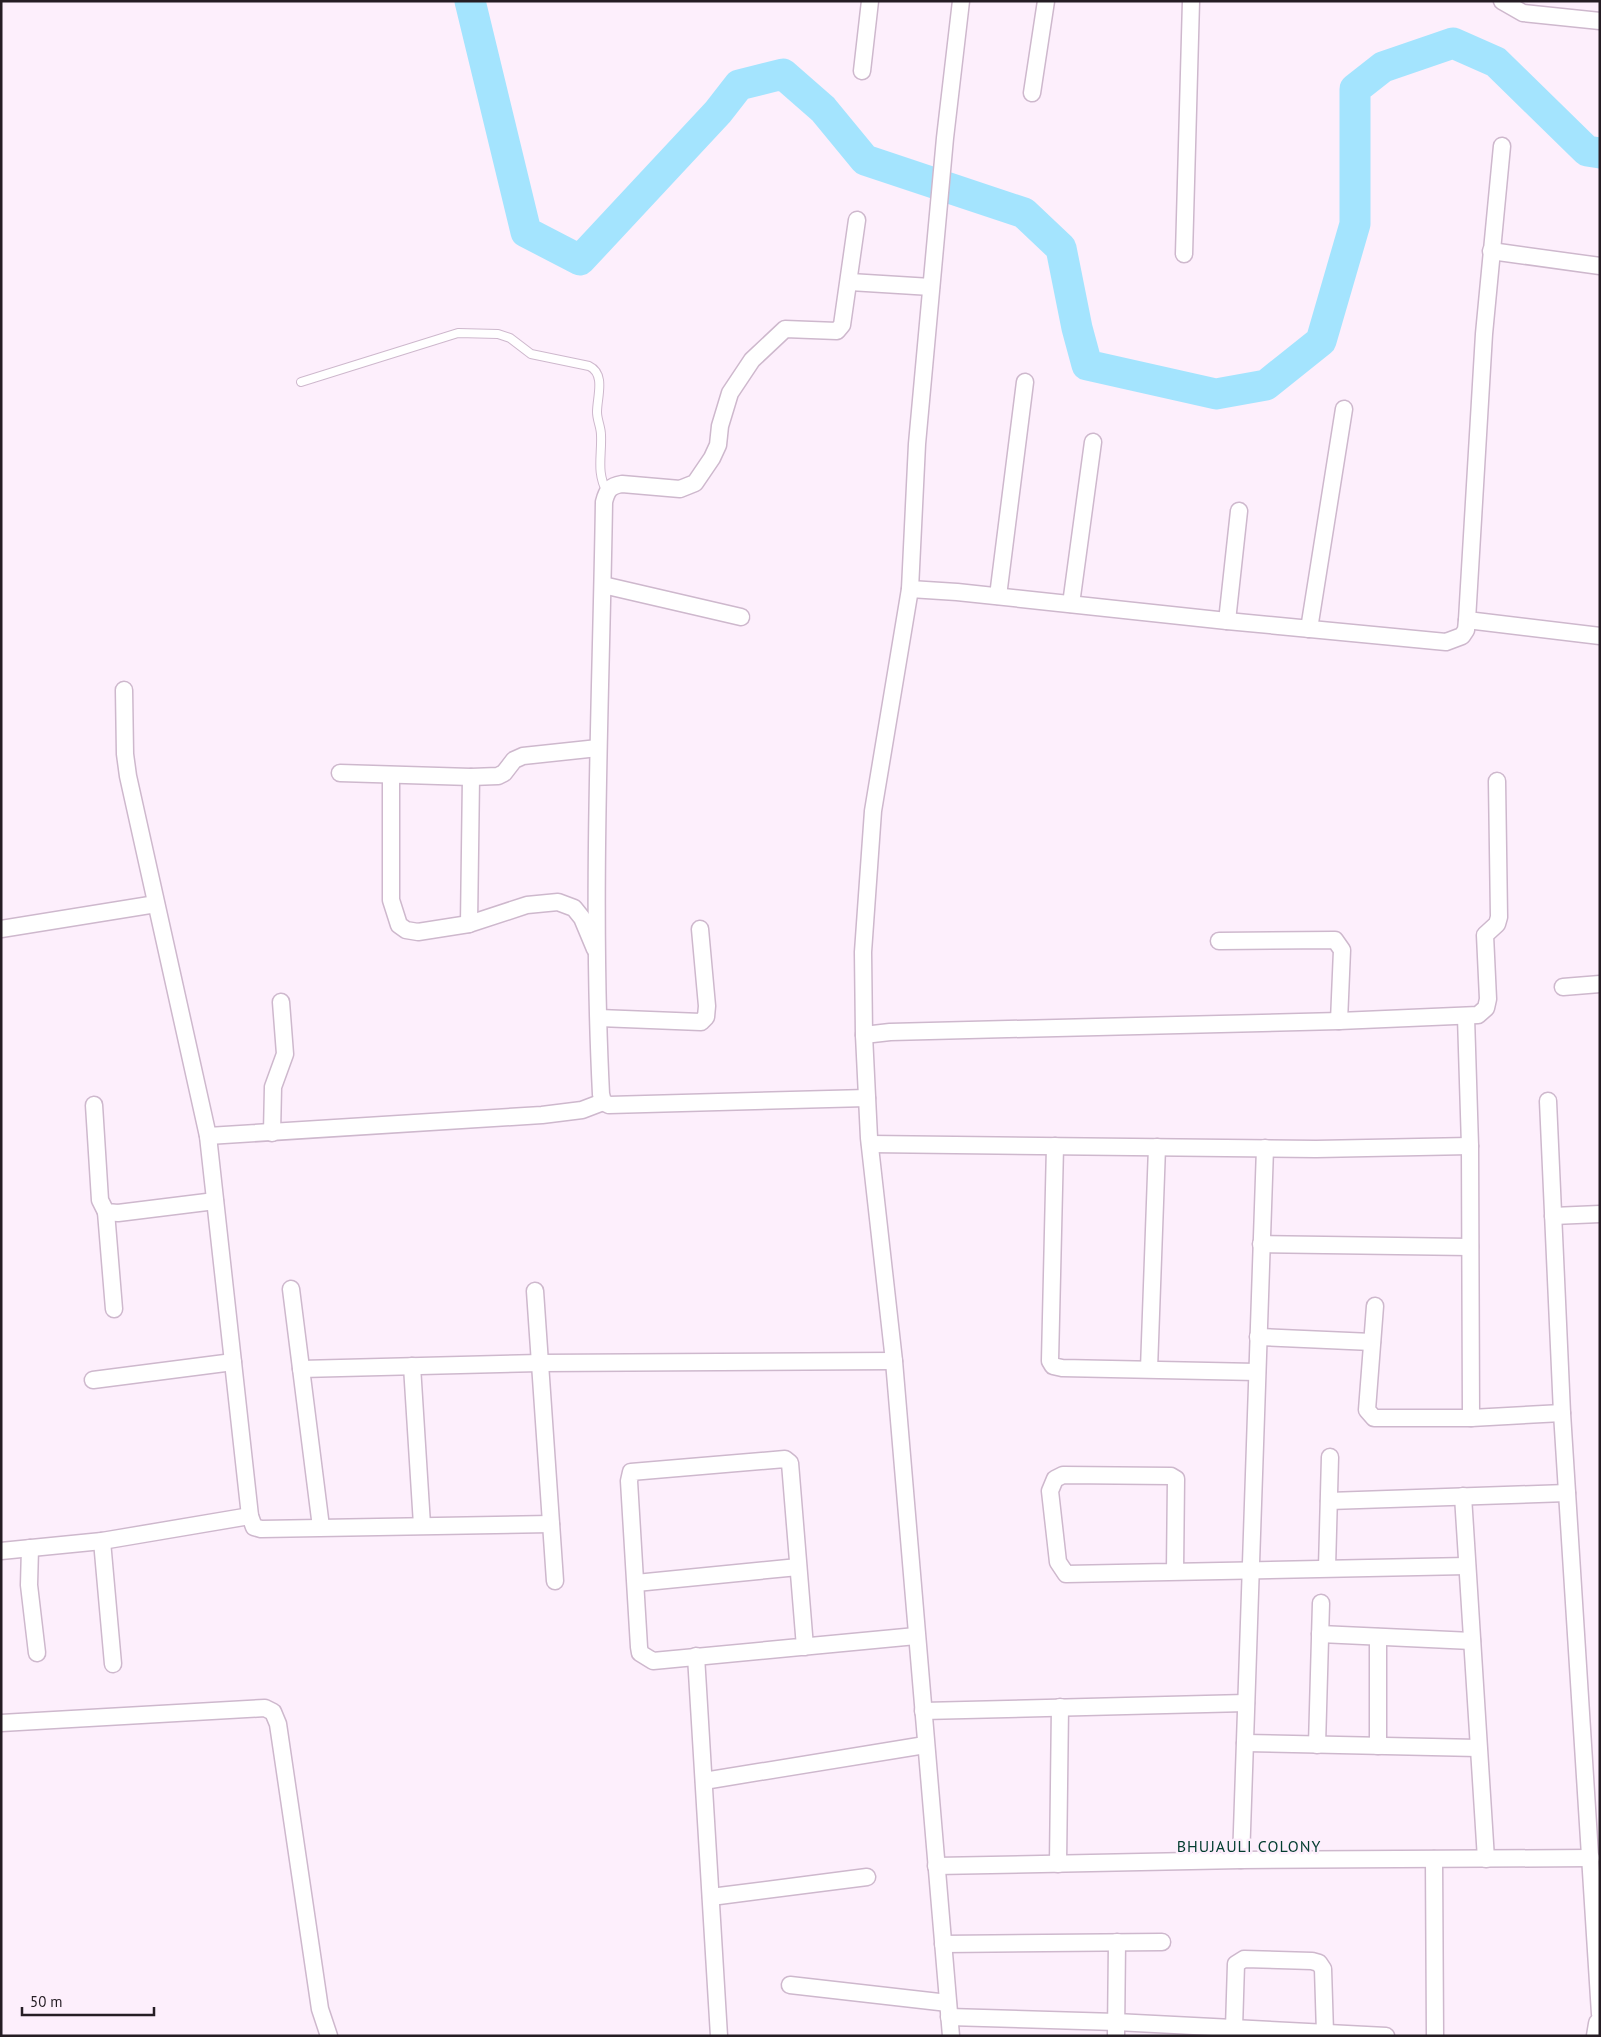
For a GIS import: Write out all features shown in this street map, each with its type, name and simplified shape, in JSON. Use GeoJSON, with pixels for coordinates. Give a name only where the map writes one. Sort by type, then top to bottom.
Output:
{"type":"FeatureCollection","features":[{"type":"Feature","properties":{"kind":"street"},"geometry":{"type":"LineString","coordinates":[[862,71],[870,1]]}},
{"type":"Feature","properties":{"kind":"street"},"geometry":{"type":"LineString","coordinates":[[951,2036],[894,1361],[870,1144],[864,1035],[863,952],[873,811],[910,589],[917,444],[944,138],[961,1]]}},
{"type":"Feature","properties":{"kind":"street"},"geometry":{"type":"LineString","coordinates":[[1032,93],[1046,1]]}},
{"type":"Feature","properties":{"kind":"street"},"geometry":{"type":"LineString","coordinates":[[1184,254],[1192,1]]}},
{"type":"Feature","properties":{"kind":"street"},"geometry":{"type":"LineString","coordinates":[[1502,1],[1524,13],[1600,21]]}},
{"type":"Feature","properties":{"kind":"street"},"geometry":{"type":"LineString","coordinates":[[910,589],[998,596],[1446,642],[1462,636],[1466,630],[1467,620],[1492,251],[1502,146]]}},
{"type":"Feature","properties":{"kind":"street"},"geometry":{"type":"LineString","coordinates":[[857,220],[850,282],[842,326],[837,331],[785,329],[752,360],[730,394],[720,426],[718,445],[712,458],[695,483],[680,489],[622,484],[613,485],[607,492],[604,502],[598,748],[598,957],[601,1094],[604,1102],[609,1105],[867,1098]]}},
{"type":"Feature","properties":{"kind":"street"},"geometry":{"type":"LineString","coordinates":[[1492,251],[1600,266]]}},
{"type":"Feature","properties":{"kind":"street"},"geometry":{"type":"LineString","coordinates":[[850,282],[931,287]]}},
{"type":"Feature","properties":{"kind":"street"},"geometry":{"type":"LineString","coordinates":[[998,596],[1025,382]]}},
{"type":"Feature","properties":{"kind":"street"},"geometry":{"type":"LineString","coordinates":[[1309,629],[1344,410]]}},
{"type":"Feature","properties":{"kind":"street"},"geometry":{"type":"LineString","coordinates":[[1071,604],[1093,442]]}},
{"type":"Feature","properties":{"kind":"street"},"geometry":{"type":"LineString","coordinates":[[1227,621],[1239,511]]}},
{"type":"Feature","properties":{"kind":"street"},"geometry":{"type":"LineString","coordinates":[[603,585],[741,617]]}},
{"type":"Feature","properties":{"kind":"street"},"geometry":{"type":"LineString","coordinates":[[1467,620],[1600,636]]}},
{"type":"Feature","properties":{"kind":"street"},"geometry":{"type":"LineString","coordinates":[[124,690],[125,754],[128,776],[208,1136],[250,1516],[254,1527],[262,1529],[551,1524]]}},
{"type":"Feature","properties":{"kind":"street"},"geometry":{"type":"LineString","coordinates":[[340,773],[471,777],[498,776],[504,773],[514,760],[524,756],[598,748]]}},
{"type":"Feature","properties":{"kind":"street"},"geometry":{"type":"LineString","coordinates":[[391,775],[391,900],[399,925],[406,930],[418,932],[469,924],[527,905],[558,902],[574,908],[582,918],[598,957]]}},
{"type":"Feature","properties":{"kind":"street"},"geometry":{"type":"LineString","coordinates":[[469,924],[471,777]]}},
{"type":"Feature","properties":{"kind":"street"},"geometry":{"type":"LineString","coordinates":[[864,1035],[890,1032],[1340,1021],[1478,1015],[1486,1008],[1488,999],[1485,935],[1497,924],[1499,917],[1497,781]]}},
{"type":"Feature","properties":{"kind":"street"},"geometry":{"type":"LineString","coordinates":[[1,928],[156,904]]}},
{"type":"Feature","properties":{"kind":"street"},"geometry":{"type":"LineString","coordinates":[[599,1018],[700,1022],[706,1017],[707,1006],[700,929]]}},
{"type":"Feature","properties":{"kind":"street"},"geometry":{"type":"LineString","coordinates":[[1219,941],[1335,940],[1342,950],[1340,1021]]}},
{"type":"Feature","properties":{"kind":"street"},"geometry":{"type":"LineString","coordinates":[[1563,987],[1600,984]]}},
{"type":"Feature","properties":{"kind":"street"},"geometry":{"type":"LineString","coordinates":[[272,1132],[273,1087],[285,1054],[281,1002]]}},
{"type":"Feature","properties":{"kind":"street"},"geometry":{"type":"LineString","coordinates":[[1466,1017],[1470,1146],[1471,1418]]}},
{"type":"Feature","properties":{"kind":"street"},"geometry":{"type":"LineString","coordinates":[[1548,1101],[1562,1414],[1600,2014]]}},
{"type":"Feature","properties":{"kind":"street"},"geometry":{"type":"LineString","coordinates":[[208,1136],[542,1116],[582,1110],[604,1102]]}},
{"type":"Feature","properties":{"kind":"street"},"geometry":{"type":"LineString","coordinates":[[94,1105],[100,1200],[106,1212],[114,1309]]}},
{"type":"Feature","properties":{"kind":"street"},"geometry":{"type":"LineString","coordinates":[[870,1144],[1265,1148],[1470,1146]]}},
{"type":"Feature","properties":{"kind":"street"},"geometry":{"type":"LineString","coordinates":[[1055,1146],[1050,1361],[1053,1366],[1062,1368],[1257,1372]]}},
{"type":"Feature","properties":{"kind":"street"},"geometry":{"type":"LineString","coordinates":[[1149,1369],[1158,1147]]}},
{"type":"Feature","properties":{"kind":"street"},"geometry":{"type":"LineString","coordinates":[[1241,1860],[1265,1148]]}},
{"type":"Feature","properties":{"kind":"street"},"geometry":{"type":"LineString","coordinates":[[106,1212],[118,1213],[215,1200]]}},
{"type":"Feature","properties":{"kind":"street"},"geometry":{"type":"LineString","coordinates":[[1553,1216],[1600,1214]]}},
{"type":"Feature","properties":{"kind":"street"},"geometry":{"type":"LineString","coordinates":[[1261,1244],[1470,1247]]}},
{"type":"Feature","properties":{"kind":"street"},"geometry":{"type":"LineString","coordinates":[[291,1289],[322,1527]]}},
{"type":"Feature","properties":{"kind":"street"},"geometry":{"type":"LineString","coordinates":[[535,1291],[555,1580]]}},
{"type":"Feature","properties":{"kind":"street"},"geometry":{"type":"LineString","coordinates":[[1375,1306],[1367,1410],[1374,1418],[1471,1418],[1562,1414]]}},
{"type":"Feature","properties":{"kind":"street"},"geometry":{"type":"LineString","coordinates":[[1258,1337],[1372,1342]]}},
{"type":"Feature","properties":{"kind":"street"},"geometry":{"type":"LineString","coordinates":[[301,1369],[540,1363],[894,1361]]}},
{"type":"Feature","properties":{"kind":"street"},"geometry":{"type":"LineString","coordinates":[[93,1380],[233,1362]]}},
{"type":"Feature","properties":{"kind":"street"},"geometry":{"type":"LineString","coordinates":[[412,1366],[422,1525]]}},
{"type":"Feature","properties":{"kind":"street"},"geometry":{"type":"LineString","coordinates":[[1327,1568],[1330,1457]]}},
{"type":"Feature","properties":{"kind":"street"},"geometry":{"type":"LineString","coordinates":[[805,1646],[790,1463],[785,1459],[631,1472],[629,1481],[640,1653],[653,1661],[916,1636]]}},
{"type":"Feature","properties":{"kind":"street"},"geometry":{"type":"LineString","coordinates":[[1175,1571],[1176,1479],[1171,1476],[1063,1475],[1055,1479],[1050,1490],[1058,1562],[1066,1574],[1467,1566]]}},
{"type":"Feature","properties":{"kind":"street"},"geometry":{"type":"LineString","coordinates":[[1329,1501],[1567,1492]]}},
{"type":"Feature","properties":{"kind":"street"},"geometry":{"type":"LineString","coordinates":[[1463,1496],[1486,1859]]}},
{"type":"Feature","properties":{"kind":"street"},"geometry":{"type":"LineString","coordinates":[[1,1550],[102,1541],[250,1516]]}},
{"type":"Feature","properties":{"kind":"street"},"geometry":{"type":"LineString","coordinates":[[102,1541],[113,1664]]}},
{"type":"Feature","properties":{"kind":"street"},"geometry":{"type":"LineString","coordinates":[[30,1548],[28,1585],[37,1653]]}},
{"type":"Feature","properties":{"kind":"street"},"geometry":{"type":"LineString","coordinates":[[636,1583],[798,1567]]}},
{"type":"Feature","properties":{"kind":"street"},"geometry":{"type":"LineString","coordinates":[[1316,1745],[1321,1603]]}},
{"type":"Feature","properties":{"kind":"street"},"geometry":{"type":"LineString","coordinates":[[1320,1634],[1472,1641]]}},
{"type":"Feature","properties":{"kind":"street"},"geometry":{"type":"LineString","coordinates":[[1378,1637],[1378,1746]]}},
{"type":"Feature","properties":{"kind":"street"},"geometry":{"type":"LineString","coordinates":[[696,1656],[719,2036]]}},
{"type":"Feature","properties":{"kind":"street"},"geometry":{"type":"LineString","coordinates":[[923,1710],[1246,1703]]}},
{"type":"Feature","properties":{"kind":"street"},"geometry":{"type":"LineString","coordinates":[[1058,1864],[1060,1707]]}},
{"type":"Feature","properties":{"kind":"street"},"geometry":{"type":"LineString","coordinates":[[1,1723],[265,1708],[273,1712],[278,1724],[320,2009],[328,2036]]}},
{"type":"Feature","properties":{"kind":"street"},"geometry":{"type":"LineString","coordinates":[[1245,1743],[1478,1748]]}},
{"type":"Feature","properties":{"kind":"street"},"geometry":{"type":"LineString","coordinates":[[704,1780],[925,1745]]}},
{"type":"Feature","properties":{"kind":"street"},"geometry":{"type":"LineString","coordinates":[[936,1866],[1241,1860],[1591,1858]]}},
{"type":"Feature","properties":{"kind":"street"},"geometry":{"type":"LineString","coordinates":[[1434,1859],[1435,2036]]}},
{"type":"Feature","properties":{"kind":"street"},"geometry":{"type":"LineString","coordinates":[[711,1897],[867,1877]]}},
{"type":"Feature","properties":{"kind":"street"},"geometry":{"type":"LineString","coordinates":[[1116,2029],[1117,1942]]}},
{"type":"Feature","properties":{"kind":"street"},"geometry":{"type":"LineString","coordinates":[[943,1944],[1162,1942]]}},
{"type":"Feature","properties":{"kind":"street"},"geometry":{"type":"LineString","coordinates":[[1234,2028],[1236,1964],[1238,1961],[1244,1959],[1312,1961],[1319,1963],[1323,1969],[1325,2033]]}},
{"type":"Feature","properties":{"kind":"street"},"geometry":{"type":"LineString","coordinates":[[790,1985],[949,2010],[1116,2029],[1234,2028],[1386,2036]]}},
{"type":"Feature","properties":{"kind":"street"},"geometry":{"type":"LineString","coordinates":[[1598,2036],[1600,2024]]}},
{"type":"Feature","properties":{"kind":"lane"},"geometry":{"type":"LineString","coordinates":[[301,382],[458,333],[468,332],[498,334],[510,338],[531,354],[589,366],[595,369],[600,385],[597,414],[601,435],[599,466],[601,481],[607,492]]}},
{"type":"Feature","properties":{"kind":"waterway"},"geometry":{"type":"LineString","coordinates":[[470,1],[526,232],[580,260],[718,112],[739,85],[783,74],[823,109],[865,160],[1024,213],[1061,248],[1077,328],[1087,365],[1216,394],[1266,385],[1321,341],[1355,224],[1355,89],[1383,67],[1453,43],[1496,62],[1587,151],[1600,153]]}},
{"type":"Feature","properties":{"kind":"district","name":"BHUJAULI COLONY"},"geometry":{"type":"Point","coordinates":[1249,1846]}}]}
